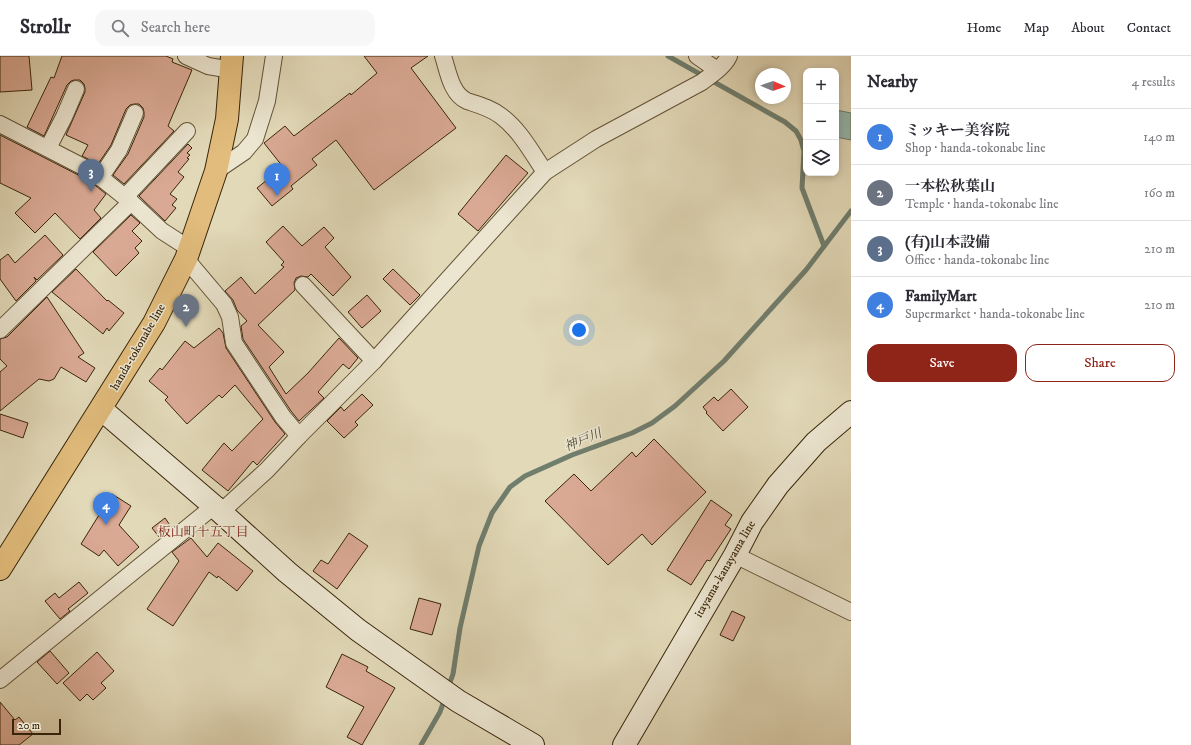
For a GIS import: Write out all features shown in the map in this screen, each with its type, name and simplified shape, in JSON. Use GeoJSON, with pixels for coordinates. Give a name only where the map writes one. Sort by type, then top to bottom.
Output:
{"type":"FeatureCollection","features":[{"type":"Feature","properties":{"kind":"main road","name":"handa-tokonabe line"},"geometry":{"type":"LineString","coordinates":[[0,569],[154,322],[188,254],[216,171],[227,119],[232,63]]}},
{"type":"Feature","properties":{"kind":"street"},"geometry":{"type":"LineString","coordinates":[[186,56],[208,66],[232,63]]}},
{"type":"Feature","properties":{"kind":"street"},"geometry":{"type":"LineString","coordinates":[[216,171],[244,152],[255,139],[267,101],[274,56]]}},
{"type":"Feature","properties":{"kind":"street"},"geometry":{"type":"LineString","coordinates":[[443,56],[451,82],[457,93],[465,100],[488,108],[501,116],[525,142],[545,172]]}},
{"type":"Feature","properties":{"kind":"street"},"geometry":{"type":"LineString","coordinates":[[697,56],[716,70]]}},
{"type":"Feature","properties":{"kind":"street"},"geometry":{"type":"LineString","coordinates":[[0,680],[268,470],[299,436],[374,360],[545,172],[596,139],[702,82],[728,59],[729,56]]}},
{"type":"Feature","properties":{"kind":"street"},"geometry":{"type":"LineString","coordinates":[[48,148],[76,89]]}},
{"type":"Feature","properties":{"kind":"street"},"geometry":{"type":"LineString","coordinates":[[100,178],[119,150],[136,113]]}},
{"type":"Feature","properties":{"kind":"street"},"geometry":{"type":"LineString","coordinates":[[0,124],[95,173],[128,199],[188,254],[224,304],[230,317],[234,343],[283,417],[299,436]]}},
{"type":"Feature","properties":{"kind":"street"},"geometry":{"type":"LineString","coordinates":[[0,330],[128,199],[187,131]]}},
{"type":"Feature","properties":{"kind":"street"},"geometry":{"type":"LineString","coordinates":[[303,285],[374,360]]}},
{"type":"Feature","properties":{"kind":"street"},"geometry":{"type":"LineString","coordinates":[[101,409],[218,509],[287,572],[358,630],[458,701],[533,745]]}},
{"type":"Feature","properties":{"kind":"street","name":"itayama-kanayama line"},"geometry":{"type":"LineString","coordinates":[[624,745],[752,522],[778,485],[816,442],[851,412]]}},
{"type":"Feature","properties":{"kind":"street"},"geometry":{"type":"LineString","coordinates":[[734,555],[851,612]]}},
{"type":"Feature","properties":{"kind":"water"},"geometry":{"type":"Polygon","coordinates":[[[839,111],[851,113],[851,140],[839,138],[839,111]]]}},
{"type":"Feature","properties":{"kind":"building"},"geometry":{"type":"Polygon","coordinates":[[[0,56],[29,56],[32,90],[0,92],[0,56]]]}},
{"type":"Feature","properties":{"kind":"building"},"geometry":{"type":"Polygon","coordinates":[[[62,56],[166,56],[173,59],[172,62],[192,70],[168,126],[174,131],[124,184],[113,175],[128,154],[144,117],[143,108],[139,104],[130,105],[126,109],[111,145],[98,164],[82,156],[88,145],[66,135],[85,92],[84,84],[80,80],[71,81],[67,85],[44,136],[27,127],[51,77],[54,78],[62,56]]]}},
{"type":"Feature","properties":{"kind":"building"},"geometry":{"type":"Polygon","coordinates":[[[364,56],[428,56],[411,68],[456,128],[374,190],[336,140],[312,159],[317,165],[291,186],[293,189],[272,206],[257,188],[283,167],[264,143],[285,126],[294,136],[350,93],[351,95],[377,73],[364,56]]]}},
{"type":"Feature","properties":{"kind":"building"},"geometry":{"type":"Polygon","coordinates":[[[0,135],[90,181],[106,194],[94,210],[101,218],[80,239],[55,213],[35,233],[15,213],[31,198],[0,183],[0,135]]]}},
{"type":"Feature","properties":{"kind":"building"},"geometry":{"type":"Polygon","coordinates":[[[188,144],[192,148],[187,153],[190,155],[187,158],[189,159],[178,172],[184,177],[170,194],[177,199],[172,205],[176,208],[165,221],[139,196],[188,144]]]}},
{"type":"Feature","properties":{"kind":"building"},"geometry":{"type":"Polygon","coordinates":[[[506,155],[528,173],[478,231],[458,214],[506,155]]]}},
{"type":"Feature","properties":{"kind":"building"},"geometry":{"type":"Polygon","coordinates":[[[131,215],[140,223],[132,231],[142,241],[135,248],[139,253],[116,276],[93,252],[131,215]]]}},
{"type":"Feature","properties":{"kind":"building"},"geometry":{"type":"Polygon","coordinates":[[[283,226],[302,246],[324,227],[334,238],[325,247],[351,277],[333,296],[311,274],[308,277],[301,276],[296,278],[294,283],[295,290],[258,325],[284,352],[269,367],[286,394],[308,373],[339,338],[358,358],[349,369],[343,364],[318,392],[324,398],[299,421],[243,339],[241,326],[247,321],[237,310],[233,300],[225,291],[241,277],[255,294],[284,267],[281,265],[284,262],[266,242],[283,226]]]}},
{"type":"Feature","properties":{"kind":"building"},"geometry":{"type":"Polygon","coordinates":[[[45,235],[63,255],[37,280],[34,277],[36,281],[16,301],[0,279],[0,260],[8,254],[15,263],[45,235]]]}},
{"type":"Feature","properties":{"kind":"building"},"geometry":{"type":"Polygon","coordinates":[[[76,269],[107,301],[108,300],[124,313],[109,331],[107,328],[103,334],[52,292],[76,269]]]}},
{"type":"Feature","properties":{"kind":"building"},"geometry":{"type":"Polygon","coordinates":[[[393,269],[420,295],[410,305],[383,279],[393,269]]]}},
{"type":"Feature","properties":{"kind":"building"},"geometry":{"type":"Polygon","coordinates":[[[367,295],[381,311],[362,328],[348,312],[367,295]]]}},
{"type":"Feature","properties":{"kind":"building"},"geometry":{"type":"Polygon","coordinates":[[[47,297],[84,353],[78,357],[95,368],[86,382],[61,367],[54,379],[49,381],[39,379],[0,411],[0,372],[7,366],[0,359],[0,339],[7,337],[47,297]]]}},
{"type":"Feature","properties":{"kind":"building"},"geometry":{"type":"Polygon","coordinates":[[[219,328],[223,333],[226,348],[275,422],[285,434],[257,465],[253,461],[228,491],[202,470],[224,443],[232,451],[263,419],[235,385],[222,398],[219,395],[187,424],[165,400],[168,397],[149,381],[160,368],[162,370],[185,341],[194,348],[219,328]]]}},
{"type":"Feature","properties":{"kind":"building"},"geometry":{"type":"Polygon","coordinates":[[[731,389],[748,407],[723,431],[706,413],[707,412],[703,407],[714,397],[718,401],[731,389]]]}},
{"type":"Feature","properties":{"kind":"building"},"geometry":{"type":"Polygon","coordinates":[[[362,394],[373,405],[355,422],[358,425],[344,438],[327,421],[341,407],[344,411],[362,394]]]}},
{"type":"Feature","properties":{"kind":"building"},"geometry":{"type":"Polygon","coordinates":[[[0,414],[28,423],[23,438],[0,430],[0,414]]]}},
{"type":"Feature","properties":{"kind":"building"},"geometry":{"type":"Polygon","coordinates":[[[654,439],[706,492],[652,545],[642,534],[608,565],[545,501],[574,474],[591,491],[632,452],[636,457],[654,439]]]}},
{"type":"Feature","properties":{"kind":"building"},"geometry":{"type":"Polygon","coordinates":[[[112,494],[131,506],[119,525],[139,547],[118,566],[104,550],[99,556],[81,544],[112,494]]]}},
{"type":"Feature","properties":{"kind":"building"},"geometry":{"type":"Polygon","coordinates":[[[711,500],[732,515],[725,525],[731,529],[710,561],[707,560],[691,585],[667,570],[711,500]]]}},
{"type":"Feature","properties":{"kind":"building"},"geometry":{"type":"Polygon","coordinates":[[[165,518],[172,528],[160,538],[152,528],[165,518]]]}},
{"type":"Feature","properties":{"kind":"building"},"geometry":{"type":"Polygon","coordinates":[[[349,533],[368,546],[337,589],[313,571],[321,560],[328,564],[349,533]]]}},
{"type":"Feature","properties":{"kind":"building"},"geometry":{"type":"Polygon","coordinates":[[[191,538],[207,557],[218,543],[253,571],[237,591],[218,576],[217,578],[209,572],[173,626],[147,609],[179,561],[172,552],[191,538]]]}},
{"type":"Feature","properties":{"kind":"building"},"geometry":{"type":"Polygon","coordinates":[[[79,582],[88,593],[68,609],[70,611],[60,619],[45,601],[55,593],[59,598],[79,582]]]}},
{"type":"Feature","properties":{"kind":"building"},"geometry":{"type":"Polygon","coordinates":[[[419,598],[441,604],[432,635],[410,629],[419,598]]]}},
{"type":"Feature","properties":{"kind":"building"},"geometry":{"type":"Polygon","coordinates":[[[732,611],[745,617],[733,641],[720,635],[732,611]]]}},
{"type":"Feature","properties":{"kind":"building"},"geometry":{"type":"Polygon","coordinates":[[[50,651],[69,673],[57,684],[37,662],[50,651]]]}},
{"type":"Feature","properties":{"kind":"building"},"geometry":{"type":"Polygon","coordinates":[[[97,652],[114,671],[101,683],[106,688],[93,700],[87,694],[80,701],[63,683],[97,652]]]}},
{"type":"Feature","properties":{"kind":"building"},"geometry":{"type":"Polygon","coordinates":[[[342,654],[368,667],[366,671],[395,688],[362,745],[347,737],[364,707],[326,687],[342,654]]]}},
{"type":"Feature","properties":{"kind":"building"},"geometry":{"type":"Polygon","coordinates":[[[0,702],[15,720],[19,717],[33,734],[19,745],[0,745],[0,702]]]}},
{"type":"Feature","properties":{"kind":"waterway"},"geometry":{"type":"LineString","coordinates":[[668,56],[785,122],[796,131],[801,140],[804,151],[802,188],[824,246]]}},
{"type":"Feature","properties":{"kind":"waterway","name":"神戸川"},"geometry":{"type":"LineString","coordinates":[[448,688],[453,674],[460,628],[479,546],[492,513],[510,487],[525,476],[572,455],[632,433],[652,423],[675,406],[724,361],[806,270],[851,211]]}},
{"type":"Feature","properties":{"kind":"waterway","name":"神戸川"},"geometry":{"type":"LineString","coordinates":[[421,745],[440,712],[445,698]]}},
{"type":"Feature","properties":{"kind":"place","name":"(有)山本設備"},"geometry":{"type":"Point","coordinates":[91,192]}},
{"type":"Feature","properties":{"kind":"place","name":"ミッキー美容院"},"geometry":{"type":"Point","coordinates":[277,196]}},
{"type":"Feature","properties":{"kind":"place","name":"一本松秋葉山"},"geometry":{"type":"Point","coordinates":[186,327]}},
{"type":"Feature","properties":{"kind":"place","name":"FamilyMart"},"geometry":{"type":"Point","coordinates":[106,525]}},
{"type":"Feature","properties":{"kind":"district","name":"板山町十五丁目"},"geometry":{"type":"Point","coordinates":[203,532]}}]}
